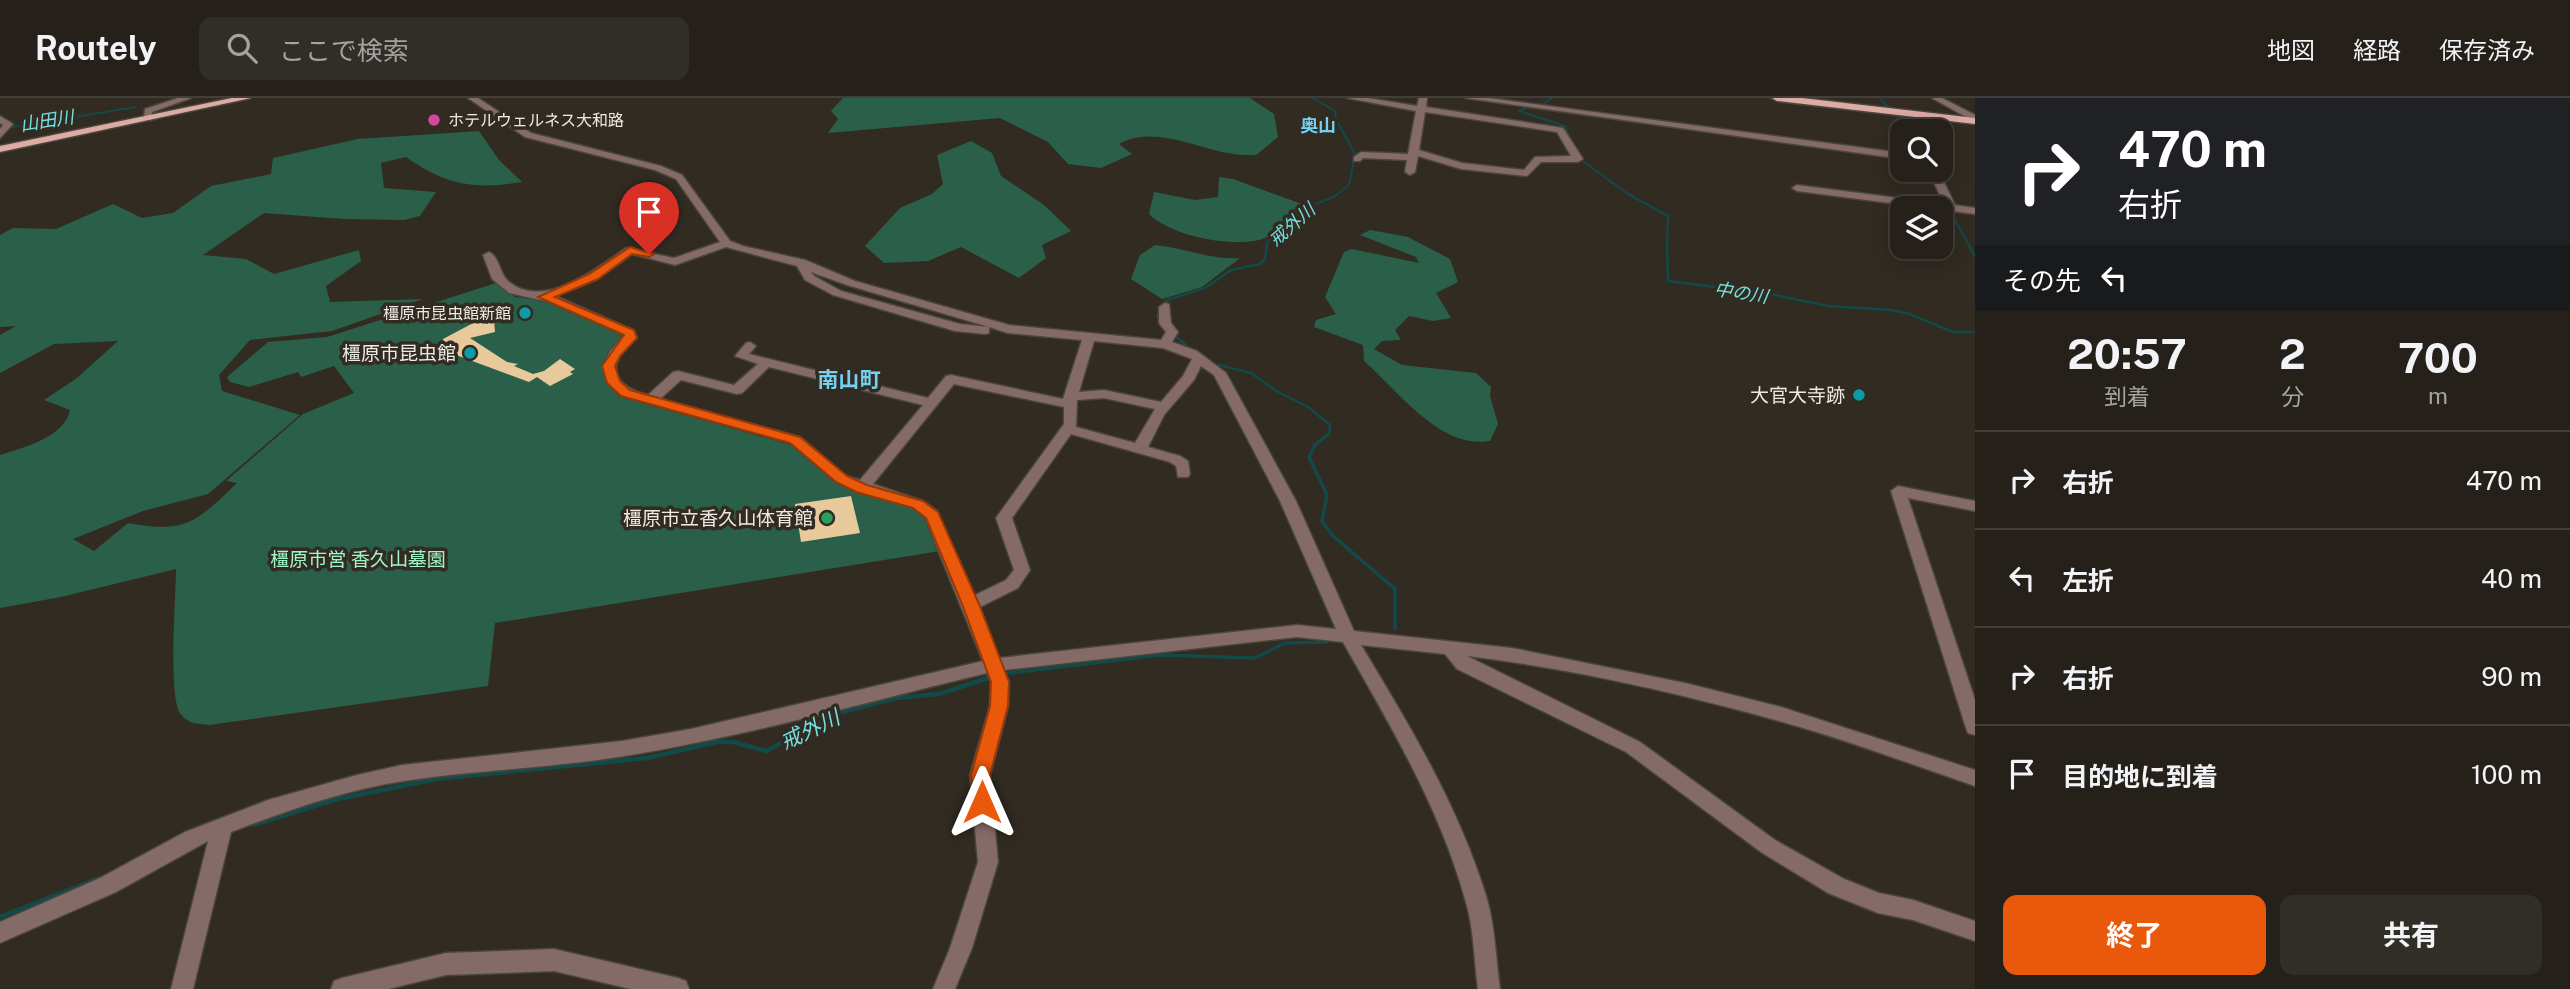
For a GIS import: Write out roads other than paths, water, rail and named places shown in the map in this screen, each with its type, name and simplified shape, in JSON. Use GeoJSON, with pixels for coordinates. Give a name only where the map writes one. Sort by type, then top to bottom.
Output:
{"type":"FeatureCollection","features":[{"type":"Feature","properties":{"kind":"main road"},"geometry":{"type":"LineString","coordinates":[[0,149],[246,98]]}},
{"type":"Feature","properties":{"kind":"main road"},"geometry":{"type":"LineString","coordinates":[[1777,98],[1975,120]]}},
{"type":"Feature","properties":{"kind":"street"},"geometry":{"type":"LineString","coordinates":[[148,118],[148,111],[187,98]]}},
{"type":"Feature","properties":{"kind":"street"},"geometry":{"type":"LineString","coordinates":[[472,98],[528,135],[658,168],[679,177],[726,243],[749,252],[801,262],[862,286],[1008,329],[1089,336],[1169,337],[1219,373],[1288,501],[1348,635],[1413,748],[1448,820],[1477,901],[1489,989]]}},
{"type":"Feature","properties":{"kind":"street"},"geometry":{"type":"LineString","coordinates":[[1351,98],[1560,130],[1578,159],[1538,159],[1527,173],[1461,166],[1412,154],[1361,155],[1357,159]]}},
{"type":"Feature","properties":{"kind":"street"},"geometry":{"type":"LineString","coordinates":[[1410,172],[1423,98]]}},
{"type":"Feature","properties":{"kind":"street"},"geometry":{"type":"LineString","coordinates":[[1470,98],[1890,154]]}},
{"type":"Feature","properties":{"kind":"street"},"geometry":{"type":"LineString","coordinates":[[1936,98],[1975,120]]}},
{"type":"Feature","properties":{"kind":"street"},"geometry":{"type":"LineString","coordinates":[[0,119],[8,124],[0,135]]}},
{"type":"Feature","properties":{"kind":"street"},"geometry":{"type":"LineString","coordinates":[[1797,188],[1890,200]]}},
{"type":"Feature","properties":{"kind":"street"},"geometry":{"type":"LineString","coordinates":[[1953,208],[1975,211]]}},
{"type":"Feature","properties":{"kind":"street"},"geometry":{"type":"LineString","coordinates":[[544,297],[593,277],[630,250],[675,262],[726,243]]}},
{"type":"Feature","properties":{"kind":"street"},"geometry":{"type":"LineString","coordinates":[[489,255],[501,282],[518,293],[544,297],[629,332],[631,338],[610,360],[609,371],[618,388],[650,401],[795,440],[841,479],[918,504],[932,515],[971,604],[996,673],[999,706],[981,775],[988,862],[961,948],[944,989]]}},
{"type":"Feature","properties":{"kind":"street"},"geometry":{"type":"LineString","coordinates":[[1165,307],[1165,323],[1169,337]]}},
{"type":"Feature","properties":{"kind":"street"},"geometry":{"type":"LineString","coordinates":[[971,604],[1018,578],[1022,570],[1004,518],[1068,429],[1072,419],[1070,400],[1089,336]]}},
{"type":"Feature","properties":{"kind":"street"},"geometry":{"type":"LineString","coordinates":[[750,346],[741,356],[931,402]]}},
{"type":"Feature","properties":{"kind":"street"},"geometry":{"type":"LineString","coordinates":[[1140,448],[1163,406],[1189,377],[1199,358]]}},
{"type":"Feature","properties":{"kind":"street"},"geometry":{"type":"LineString","coordinates":[[650,401],[678,375],[737,390],[766,363]]}},
{"type":"Feature","properties":{"kind":"street"},"geometry":{"type":"LineString","coordinates":[[862,488],[950,379],[1070,400],[1104,394],[1163,406]]}},
{"type":"Feature","properties":{"kind":"street"},"geometry":{"type":"LineString","coordinates":[[1068,429],[1180,461],[1183,474]]}},
{"type":"Feature","properties":{"kind":"street"},"geometry":{"type":"LineString","coordinates":[[1975,506],[1898,491],[1975,728]]}},
{"type":"Feature","properties":{"kind":"street"},"geometry":{"type":"LineString","coordinates":[[0,933],[108,885],[222,826],[313,795],[391,776],[622,749],[996,673],[1297,631],[1512,655],[1738,702],[1975,778]]}},
{"type":"Feature","properties":{"kind":"street"},"geometry":{"type":"LineString","coordinates":[[1448,646],[1463,664],[1633,747],[1768,846],[1836,886],[1869,901],[1913,910],[1975,931]]}},
{"type":"Feature","properties":{"kind":"street"},"geometry":{"type":"LineString","coordinates":[[183,989],[222,826]]}},
{"type":"Feature","properties":{"kind":"street"},"geometry":{"type":"LineString","coordinates":[[342,989],[446,964],[554,960],[678,989]]}},
{"type":"Feature","properties":{"kind":"waterway","name":"戒外川"},"geometry":{"type":"LineString","coordinates":[[1266,247],[1267,242],[1315,204],[1334,197],[1349,185],[1355,154],[1336,119],[1335,111],[1313,98]]}},
{"type":"Feature","properties":{"kind":"waterway","name":"中の川"},"geometry":{"type":"LineString","coordinates":[[1539,107],[1552,98]]}},
{"type":"Feature","properties":{"kind":"waterway"},"geometry":{"type":"LineString","coordinates":[[1880,98],[1888,107]]}},
{"type":"Feature","properties":{"kind":"waterway","name":"山田川"},"geometry":{"type":"LineString","coordinates":[[0,129],[136,107]]}},
{"type":"Feature","properties":{"kind":"waterway","name":"中の川"},"geometry":{"type":"LineString","coordinates":[[1528,107],[1519,111],[1565,126],[1570,139]]}},
{"type":"Feature","properties":{"kind":"waterway"},"geometry":{"type":"LineString","coordinates":[[1895,114],[1898,119]]}},
{"type":"Feature","properties":{"kind":"waterway","name":"中の川"},"geometry":{"type":"LineString","coordinates":[[1584,162],[1628,194],[1668,216],[1667,247]]}},
{"type":"Feature","properties":{"kind":"waterway"},"geometry":{"type":"LineString","coordinates":[[1934,182],[1970,247]]}},
{"type":"Feature","properties":{"kind":"waterway","name":"戒外川"},"geometry":{"type":"LineString","coordinates":[[1161,323],[1157,316],[1167,300],[1205,288],[1231,270],[1260,264],[1265,259],[1267,246]]}},
{"type":"Feature","properties":{"kind":"waterway"},"geometry":{"type":"LineString","coordinates":[[1969,246],[1975,256]]}},
{"type":"Feature","properties":{"kind":"waterway","name":"中の川"},"geometry":{"type":"LineString","coordinates":[[1667,247],[1668,281],[1769,294],[1828,306],[1890,310],[1907,313],[1953,332],[1975,332]]}},
{"type":"Feature","properties":{"kind":"waterway","name":"戒外川"},"geometry":{"type":"LineString","coordinates":[[1174,335],[1186,345]]}},
{"type":"Feature","properties":{"kind":"waterway","name":"戒外川"},"geometry":{"type":"LineString","coordinates":[[1219,365],[1251,373],[1278,392],[1308,407],[1330,425],[1329,434],[1325,437]]}},
{"type":"Feature","properties":{"kind":"waterway","name":"戒外川"},"geometry":{"type":"LineString","coordinates":[[1327,435],[1315,445],[1309,457],[1327,495],[1322,521],[1333,536],[1395,589],[1395,629]]}},
{"type":"Feature","properties":{"kind":"waterway","name":"戒外川"},"geometry":{"type":"LineString","coordinates":[[1002,674],[1161,655],[1255,658],[1285,643],[1327,642]]}},
{"type":"Feature","properties":{"kind":"waterway","name":"戒外川"},"geometry":{"type":"LineString","coordinates":[[983,680],[991,677]]}},
{"type":"Feature","properties":{"kind":"waterway","name":"戒外川"},"geometry":{"type":"LineString","coordinates":[[253,825],[338,799],[436,779],[647,758],[717,742],[733,742],[766,751],[839,713],[896,698],[939,694],[988,678]]}},
{"type":"Feature","properties":{"kind":"waterway","name":"戒外川"},"geometry":{"type":"LineString","coordinates":[[0,917],[102,877]]}},
{"type":"Feature","properties":{"kind":"place","name":"ホテルウェルネス大和路"},"geometry":{"type":"Point","coordinates":[434,120]}},
{"type":"Feature","properties":{"kind":"place","name":"橿原市昆虫館新館"},"geometry":{"type":"Point","coordinates":[525,313]}},
{"type":"Feature","properties":{"kind":"place","name":"橿原市昆虫館"},"geometry":{"type":"Point","coordinates":[470,353]}},
{"type":"Feature","properties":{"kind":"place","name":"大官大寺跡"},"geometry":{"type":"Point","coordinates":[1859,395]}},
{"type":"Feature","properties":{"kind":"place","name":"橿原市立香久山体育館"},"geometry":{"type":"Point","coordinates":[827,518]}},
{"type":"Feature","properties":{"kind":"district","name":"奥山"},"geometry":{"type":"Point","coordinates":[1318,126]}},
{"type":"Feature","properties":{"kind":"district","name":"南山町"},"geometry":{"type":"Point","coordinates":[849,380]}},
{"type":"Feature","properties":{"kind":"park label","name":"橿原市営 香久山墓園"},"geometry":{"type":"Point","coordinates":[358,559]}}]}
